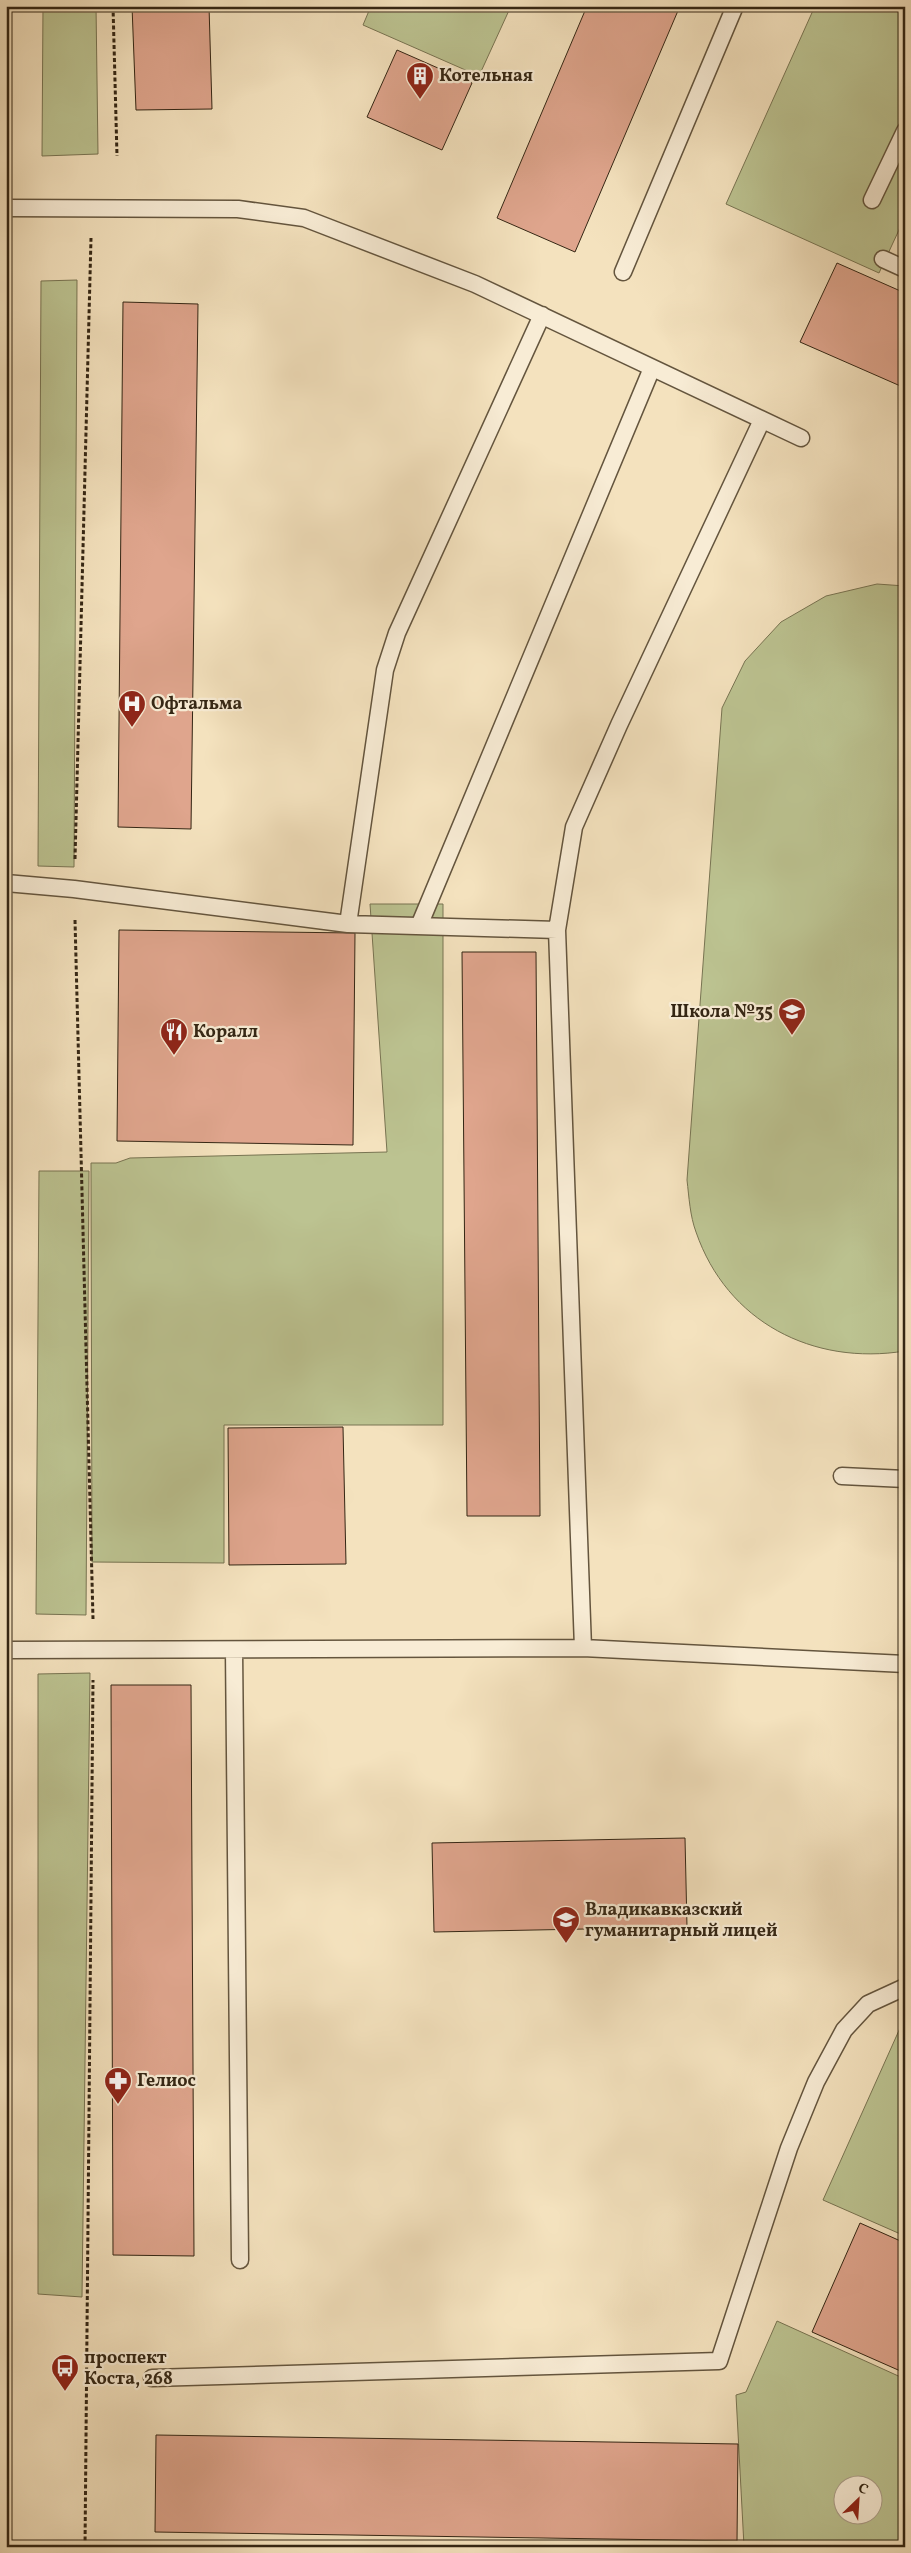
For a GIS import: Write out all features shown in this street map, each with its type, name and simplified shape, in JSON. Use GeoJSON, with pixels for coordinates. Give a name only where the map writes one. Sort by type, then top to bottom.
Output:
{"type":"FeatureCollection","features":[{"type":"Feature","properties":{"kind":"lane"},"geometry":{"type":"LineString","coordinates":[[623,272],[735,6]]}},
{"type":"Feature","properties":{"kind":"lane"},"geometry":{"type":"LineString","coordinates":[[872,200],[905,132]]}},
{"type":"Feature","properties":{"kind":"lane"},"geometry":{"type":"LineString","coordinates":[[6,208],[238,209],[304,218],[475,284],[801,438]]}},
{"type":"Feature","properties":{"kind":"lane"},"geometry":{"type":"LineString","coordinates":[[883,259],[905,269]]}},
{"type":"Feature","properties":{"kind":"lane"},"geometry":{"type":"LineString","coordinates":[[348,924],[385,670],[397,633],[542,315]]}},
{"type":"Feature","properties":{"kind":"lane"},"geometry":{"type":"LineString","coordinates":[[419,926],[652,368]]}},
{"type":"Feature","properties":{"kind":"lane"},"geometry":{"type":"LineString","coordinates":[[584,1648],[557,930],[574,827],[619,725],[762,420]]}},
{"type":"Feature","properties":{"kind":"lane"},"geometry":{"type":"LineString","coordinates":[[6,883],[74,889],[348,924],[557,930]]}},
{"type":"Feature","properties":{"kind":"lane"},"geometry":{"type":"LineString","coordinates":[[842,1476],[905,1479]]}},
{"type":"Feature","properties":{"kind":"lane"},"geometry":{"type":"LineString","coordinates":[[6,1650],[584,1648],[905,1664]]}},
{"type":"Feature","properties":{"kind":"lane"},"geometry":{"type":"LineString","coordinates":[[234,1650],[240,2260]]}},
{"type":"Feature","properties":{"kind":"lane"},"geometry":{"type":"LineString","coordinates":[[152,2378],[719,2361],[789,2148],[816,2082],[844,2030],[868,2004],[905,1987]]}},
{"type":"Feature","properties":{"kind":"path"},"geometry":{"type":"LineString","coordinates":[[113,6],[117,156]]}},
{"type":"Feature","properties":{"kind":"path"},"geometry":{"type":"LineString","coordinates":[[85,2547],[94,1650],[74,889],[92,207]]}},
{"type":"Feature","properties":{"kind":"green space"},"geometry":{"type":"Polygon","coordinates":[[[43,6],[96,6],[98,154],[42,156],[43,6]]]}},
{"type":"Feature","properties":{"kind":"green space"},"geometry":{"type":"Polygon","coordinates":[[[371,6],[511,6],[479,76],[363,25],[371,6]]]}},
{"type":"Feature","properties":{"kind":"green space"},"geometry":{"type":"Polygon","coordinates":[[[815,6],[905,6],[905,217],[879,273],[726,204],[815,6]]]}},
{"type":"Feature","properties":{"kind":"green space"},"geometry":{"type":"Polygon","coordinates":[[[77,280],[74,867],[38,866],[41,281],[77,280]]]}},
{"type":"Feature","properties":{"kind":"green space","name":"Школа №35"},"geometry":{"type":"Polygon","coordinates":[[[877,584],[905,586],[905,1351],[871,1354],[838,1351],[807,1344],[778,1331],[751,1313],[729,1291],[710,1264],[694,1226],[687,1180],[722,708],[745,661],[781,622],[826,596],[877,584]]]}},
{"type":"Feature","properties":{"kind":"green space"},"geometry":{"type":"Polygon","coordinates":[[[370,904],[443,904],[443,1425],[224,1425],[224,1563],[92,1562],[91,1163],[116,1163],[130,1158],[387,1152],[370,904]]]}},
{"type":"Feature","properties":{"kind":"green space"},"geometry":{"type":"Polygon","coordinates":[[[39,1171],[89,1171],[86,1615],[36,1614],[39,1171]]]}},
{"type":"Feature","properties":{"kind":"green space"},"geometry":{"type":"Polygon","coordinates":[[[90,1673],[82,2297],[38,2294],[38,1674],[90,1673]]]}},
{"type":"Feature","properties":{"kind":"green space"},"geometry":{"type":"Polygon","coordinates":[[[905,2017],[905,2236],[823,2200],[905,2017]]]}},
{"type":"Feature","properties":{"kind":"green space"},"geometry":{"type":"Polygon","coordinates":[[[777,2321],[905,2379],[905,2547],[131,2547],[131,2544],[744,2546],[736,2395],[746,2392],[777,2321]]]}},
{"type":"Feature","properties":{"kind":"building"},"geometry":{"type":"Polygon","coordinates":[[[132,6],[209,6],[212,109],[136,110],[132,6]]]}},
{"type":"Feature","properties":{"kind":"building"},"geometry":{"type":"Polygon","coordinates":[[[587,6],[680,6],[575,252],[497,218],[587,6]]]}},
{"type":"Feature","properties":{"kind":"building","name":"Котельная"},"geometry":{"type":"Polygon","coordinates":[[[397,50],[472,83],[442,150],[367,117],[397,50]]]}},
{"type":"Feature","properties":{"kind":"building"},"geometry":{"type":"Polygon","coordinates":[[[837,263],[905,293],[905,388],[800,342],[837,263]]]}},
{"type":"Feature","properties":{"kind":"building"},"geometry":{"type":"Polygon","coordinates":[[[123,302],[198,304],[191,829],[118,827],[123,302]]]}},
{"type":"Feature","properties":{"kind":"building"},"geometry":{"type":"Polygon","coordinates":[[[119,930],[355,933],[353,1145],[117,1141],[119,930]]]}},
{"type":"Feature","properties":{"kind":"building"},"geometry":{"type":"Polygon","coordinates":[[[462,952],[536,952],[540,1516],[467,1516],[462,952]]]}},
{"type":"Feature","properties":{"kind":"building"},"geometry":{"type":"Polygon","coordinates":[[[343,1427],[346,1564],[229,1565],[228,1428],[343,1427]]]}},
{"type":"Feature","properties":{"kind":"building"},"geometry":{"type":"Polygon","coordinates":[[[111,1685],[191,1685],[194,2256],[113,2255],[111,1685]]]}},
{"type":"Feature","properties":{"kind":"building"},"geometry":{"type":"Polygon","coordinates":[[[685,1838],[687,1927],[434,1932],[432,1843],[685,1838]]]}},
{"type":"Feature","properties":{"kind":"building"},"geometry":{"type":"Polygon","coordinates":[[[860,2223],[905,2243],[905,2373],[812,2332],[860,2223]]]}},
{"type":"Feature","properties":{"kind":"building"},"geometry":{"type":"Polygon","coordinates":[[[156,2435],[738,2444],[737,2541],[155,2532],[156,2435]]]}},
{"type":"Feature","properties":{"kind":"place","name":"Котельная"},"geometry":{"type":"Point","coordinates":[420,100]}},
{"type":"Feature","properties":{"kind":"place","name":"Офтальма"},"geometry":{"type":"Point","coordinates":[132,728]}},
{"type":"Feature","properties":{"kind":"place","name":"Школа №35"},"geometry":{"type":"Point","coordinates":[792,1036]}},
{"type":"Feature","properties":{"kind":"place","name":"Коралл"},"geometry":{"type":"Point","coordinates":[174,1056]}},
{"type":"Feature","properties":{"kind":"place","name":"Владикавказский гуманитарный лицей"},"geometry":{"type":"Point","coordinates":[566,1944]}},
{"type":"Feature","properties":{"kind":"place","name":"Гелиос"},"geometry":{"type":"Point","coordinates":[118,2105]}},
{"type":"Feature","properties":{"kind":"place","name":"проспект Коста, 268"},"geometry":{"type":"Point","coordinates":[65,2392]}}]}
